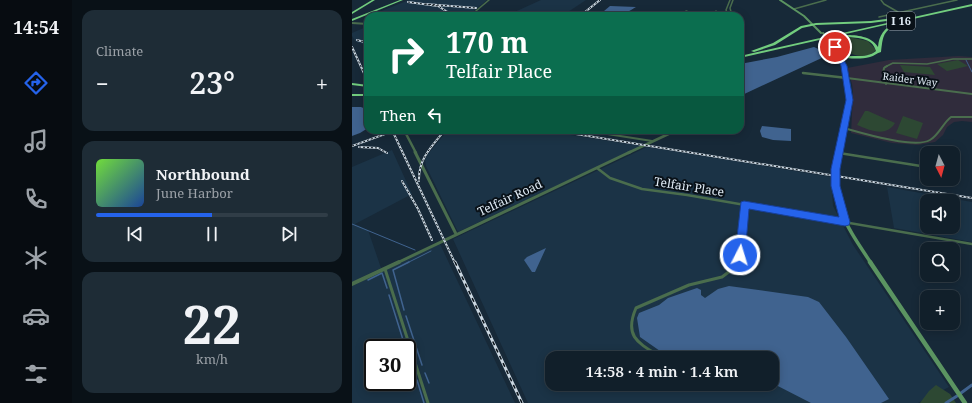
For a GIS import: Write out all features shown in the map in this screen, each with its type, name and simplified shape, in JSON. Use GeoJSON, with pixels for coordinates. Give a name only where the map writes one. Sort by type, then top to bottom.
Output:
{"type":"FeatureCollection","features":[{"type":"Feature","properties":{"kind":"highway"},"geometry":{"type":"LineString","coordinates":[[352,12],[372,0]]}},
{"type":"Feature","properties":{"kind":"highway"},"geometry":{"type":"LineString","coordinates":[[373,12],[402,0]]}},
{"type":"Feature","properties":{"kind":"highway","name":"I 16"},"geometry":{"type":"LineString","coordinates":[[744,54],[972,4]]}},
{"type":"Feature","properties":{"kind":"highway"},"geometry":{"type":"LineString","coordinates":[[352,21],[364,16]]}},
{"type":"Feature","properties":{"kind":"highway"},"geometry":{"type":"LineString","coordinates":[[747,53],[774,44],[796,29],[815,25],[871,22],[908,18]]}},
{"type":"Feature","properties":{"kind":"highway"},"geometry":{"type":"LineString","coordinates":[[839,57],[865,58],[876,56],[880,52],[880,39],[883,32],[893,25],[908,18]]}},
{"type":"Feature","properties":{"kind":"highway","name":"I 16"},"geometry":{"type":"LineString","coordinates":[[744,54],[829,40],[908,18]]}},
{"type":"Feature","properties":{"kind":"highway"},"geometry":{"type":"LineString","coordinates":[[829,40],[856,36],[868,40],[876,45],[878,49],[876,54],[871,56],[839,57]]}},
{"type":"Feature","properties":{"kind":"highway"},"geometry":{"type":"LineString","coordinates":[[835,47],[846,54],[862,57]]}},
{"type":"Feature","properties":{"kind":"highway"},"geometry":{"type":"LineString","coordinates":[[352,84],[364,86]]}},
{"type":"Feature","properties":{"kind":"highway"},"geometry":{"type":"LineString","coordinates":[[352,95],[364,95]]}},
{"type":"Feature","properties":{"kind":"main road"},"geometry":{"type":"LineString","coordinates":[[782,0],[795,8],[815,25],[835,47],[839,57]]}},
{"type":"Feature","properties":{"kind":"main road"},"geometry":{"type":"LineString","coordinates":[[829,40],[844,67],[847,78],[849,100],[836,169],[835,186],[845,222],[850,232],[965,403]]}},
{"type":"Feature","properties":{"kind":"street"},"geometry":{"type":"LineString","coordinates":[[475,12],[489,0]]}},
{"type":"Feature","properties":{"kind":"street"},"geometry":{"type":"LineString","coordinates":[[727,12],[726,10],[730,0]]}},
{"type":"Feature","properties":{"kind":"street"},"geometry":{"type":"LineString","coordinates":[[730,12],[733,0]]}},
{"type":"Feature","properties":{"kind":"street"},"geometry":{"type":"LineString","coordinates":[[795,8],[826,0]]}},
{"type":"Feature","properties":{"kind":"street"},"geometry":{"type":"LineString","coordinates":[[881,0],[886,6],[901,12]]}},
{"type":"Feature","properties":{"kind":"street"},"geometry":{"type":"LineString","coordinates":[[879,17],[957,0]]}},
{"type":"Feature","properties":{"kind":"street"},"geometry":{"type":"LineString","coordinates":[[352,21],[364,23]]}},
{"type":"Feature","properties":{"kind":"street"},"geometry":{"type":"LineString","coordinates":[[886,84],[883,74],[884,68],[893,63],[927,64],[953,59],[972,60]]}},
{"type":"Feature","properties":{"kind":"street"},"geometry":{"type":"LineString","coordinates":[[803,73],[847,78]]}},
{"type":"Feature","properties":{"kind":"street","name":"Raider Way"},"geometry":{"type":"LineString","coordinates":[[847,78],[972,94]]}},
{"type":"Feature","properties":{"kind":"street"},"geometry":{"type":"LineString","coordinates":[[844,128],[895,140],[924,142],[930,140],[951,117],[972,117]]}},
{"type":"Feature","properties":{"kind":"street"},"geometry":{"type":"LineString","coordinates":[[406,134],[456,234]]}},
{"type":"Feature","properties":{"kind":"street"},"geometry":{"type":"LineString","coordinates":[[608,134],[653,141]]}},
{"type":"Feature","properties":{"kind":"street","name":"Telfair Road"},"geometry":{"type":"LineString","coordinates":[[352,284],[668,134]]}},
{"type":"Feature","properties":{"kind":"street"},"geometry":{"type":"LineString","coordinates":[[839,153],[920,165]]}},
{"type":"Feature","properties":{"kind":"street","name":"Telfair Place"},"geometry":{"type":"LineString","coordinates":[[597,168],[610,178],[642,188],[972,244]]}},
{"type":"Feature","properties":{"kind":"street"},"geometry":{"type":"LineString","coordinates":[[652,351],[635,340],[630,328],[636,308],[690,285],[722,277],[738,265],[744,205]]}},
{"type":"Feature","properties":{"kind":"street"},"geometry":{"type":"LineString","coordinates":[[384,268],[428,403]]}},
{"type":"Feature","properties":{"kind":"shaded area"},"geometry":{"type":"Polygon","coordinates":[[[409,0],[487,0],[473,12],[379,12],[409,0]]]}},
{"type":"Feature","properties":{"kind":"shaded area"},"geometry":{"type":"Polygon","coordinates":[[[541,0],[586,0],[568,12],[515,12],[541,0]]]}},
{"type":"Feature","properties":{"kind":"shaded area"},"geometry":{"type":"Polygon","coordinates":[[[364,28],[364,44],[356,42],[352,36],[352,33],[364,28]]]}},
{"type":"Feature","properties":{"kind":"shaded area"},"geometry":{"type":"Polygon","coordinates":[[[959,56],[972,57],[972,122],[954,122],[947,127],[943,135],[935,142],[918,145],[892,143],[851,133],[853,93],[847,68],[889,60],[959,56]]]}},
{"type":"Feature","properties":{"kind":"shaded area"},"geometry":{"type":"Polygon","coordinates":[[[445,134],[564,134],[641,146],[458,232],[426,166],[425,160],[428,154],[445,134]]]}},
{"type":"Feature","properties":{"kind":"shaded area"},"geometry":{"type":"Polygon","coordinates":[[[647,147],[831,177],[833,206],[853,245],[949,387],[918,403],[528,403],[453,239],[647,147]]]}},
{"type":"Feature","properties":{"kind":"shaded area"},"geometry":{"type":"Polygon","coordinates":[[[392,150],[412,194],[355,224],[368,230],[381,268],[352,282],[352,167],[392,150]]]}},
{"type":"Feature","properties":{"kind":"shaded area"},"geometry":{"type":"Polygon","coordinates":[[[887,187],[927,194],[920,194],[920,233],[894,228],[887,187]]]}},
{"type":"Feature","properties":{"kind":"shaded area"},"geometry":{"type":"Polygon","coordinates":[[[960,200],[972,202],[972,242],[927,234],[960,234],[960,200]]]}},
{"type":"Feature","properties":{"kind":"shaded area"},"geometry":{"type":"Polygon","coordinates":[[[440,244],[515,403],[352,403],[352,286],[440,244]]]}},
{"type":"Feature","properties":{"kind":"green space"},"geometry":{"type":"Polygon","coordinates":[[[848,37],[868,41],[876,50],[867,56],[849,53],[836,42],[840,39],[848,37]]]}},
{"type":"Feature","properties":{"kind":"green space"},"geometry":{"type":"Polygon","coordinates":[[[958,60],[968,66],[947,71],[937,64],[958,60]]]}},
{"type":"Feature","properties":{"kind":"green space"},"geometry":{"type":"Polygon","coordinates":[[[900,65],[930,67],[935,75],[904,72],[900,65]]]}},
{"type":"Feature","properties":{"kind":"green space"},"geometry":{"type":"Polygon","coordinates":[[[865,111],[895,123],[891,128],[882,132],[872,131],[857,125],[865,111]]]}},
{"type":"Feature","properties":{"kind":"green space"},"geometry":{"type":"Polygon","coordinates":[[[903,116],[923,123],[917,139],[896,133],[903,116]]]}},
{"type":"Feature","properties":{"kind":"green space"},"geometry":{"type":"Polygon","coordinates":[[[936,385],[950,394],[956,403],[920,403],[929,391],[936,385]]]}},
{"type":"Feature","properties":{"kind":"water"},"geometry":{"type":"Polygon","coordinates":[[[610,6],[636,7],[627,12],[603,12],[610,6]]]}},
{"type":"Feature","properties":{"kind":"water"},"geometry":{"type":"Polygon","coordinates":[[[814,47],[825,52],[826,56],[744,94],[744,63],[777,57],[814,47]]]}},
{"type":"Feature","properties":{"kind":"water"},"geometry":{"type":"Polygon","coordinates":[[[352,107],[361,107],[364,108],[364,130],[352,136],[352,107]]]}},
{"type":"Feature","properties":{"kind":"water"},"geometry":{"type":"Polygon","coordinates":[[[762,126],[791,129],[791,141],[773,140],[762,137],[760,131],[762,126]]]}},
{"type":"Feature","properties":{"kind":"water"},"geometry":{"type":"Polygon","coordinates":[[[546,248],[535,272],[532,272],[524,260],[546,248]]]}},
{"type":"Feature","properties":{"kind":"water"},"geometry":{"type":"Polygon","coordinates":[[[729,286],[808,297],[819,302],[846,337],[889,399],[881,403],[811,403],[779,387],[779,351],[660,351],[640,337],[637,318],[639,313],[659,305],[668,298],[697,288],[701,290],[701,295],[705,298],[718,289],[729,286]]]}},
{"type":"Feature","properties":{"kind":"waterway"},"geometry":{"type":"LineString","coordinates":[[966,60],[972,72]]}},
{"type":"Feature","properties":{"kind":"waterway"},"geometry":{"type":"LineString","coordinates":[[352,224],[415,250]]}},
{"type":"Feature","properties":{"kind":"waterway"},"geometry":{"type":"LineString","coordinates":[[404,310],[393,270],[431,251]]}},
{"type":"Feature","properties":{"kind":"waterway"},"geometry":{"type":"LineString","coordinates":[[368,280],[382,273],[387,288]]}},
{"type":"Feature","properties":{"kind":"waterway"},"geometry":{"type":"LineString","coordinates":[[389,295],[403,339]]}},
{"type":"Feature","properties":{"kind":"waterway"},"geometry":{"type":"LineString","coordinates":[[406,316],[422,365]]}},
{"type":"Feature","properties":{"kind":"waterway"},"geometry":{"type":"LineString","coordinates":[[425,373],[429,383]]}},
{"type":"Feature","properties":{"kind":"waterway"},"geometry":{"type":"LineString","coordinates":[[417,380],[424,403]]}},
{"type":"Feature","properties":{"kind":"waterway"},"geometry":{"type":"LineString","coordinates":[[961,393],[972,385]]}},
{"type":"Feature","properties":{"kind":"waterway"},"geometry":{"type":"LineString","coordinates":[[946,403],[957,396]]}},
{"type":"Feature","properties":{"kind":"railway"},"geometry":{"type":"LineString","coordinates":[[585,12],[600,0]]}},
{"type":"Feature","properties":{"kind":"railway"},"geometry":{"type":"LineString","coordinates":[[408,2],[438,6],[448,12]]}},
{"type":"Feature","properties":{"kind":"railway"},"geometry":{"type":"LineString","coordinates":[[425,4],[476,8]]}},
{"type":"Feature","properties":{"kind":"railway"},"geometry":{"type":"LineString","coordinates":[[357,40],[364,42]]}},
{"type":"Feature","properties":{"kind":"railway"},"geometry":{"type":"LineString","coordinates":[[352,47],[364,73]]}},
{"type":"Feature","properties":{"kind":"railway"},"geometry":{"type":"LineString","coordinates":[[352,146],[385,134]]}},
{"type":"Feature","properties":{"kind":"railway"},"geometry":{"type":"LineString","coordinates":[[394,134],[455,263]]}},
{"type":"Feature","properties":{"kind":"railway"},"geometry":{"type":"LineString","coordinates":[[419,181],[419,173],[423,159],[442,134]]}},
{"type":"Feature","properties":{"kind":"railway"},"geometry":{"type":"LineString","coordinates":[[576,134],[972,198]]}},
{"type":"Feature","properties":{"kind":"railway"},"geometry":{"type":"LineString","coordinates":[[359,147],[378,148],[387,153]]}},
{"type":"Feature","properties":{"kind":"railway"},"geometry":{"type":"LineString","coordinates":[[402,181],[418,209],[432,240]]}},
{"type":"Feature","properties":{"kind":"railway"},"geometry":{"type":"LineString","coordinates":[[455,262],[522,403]]}},
{"type":"Feature","properties":{"kind":"route"},"geometry":{"type":"LineString","coordinates":[[740,255],[744,205],[845,222],[835,186],[836,169],[849,100],[847,78],[844,66],[835,47]]}}]}
